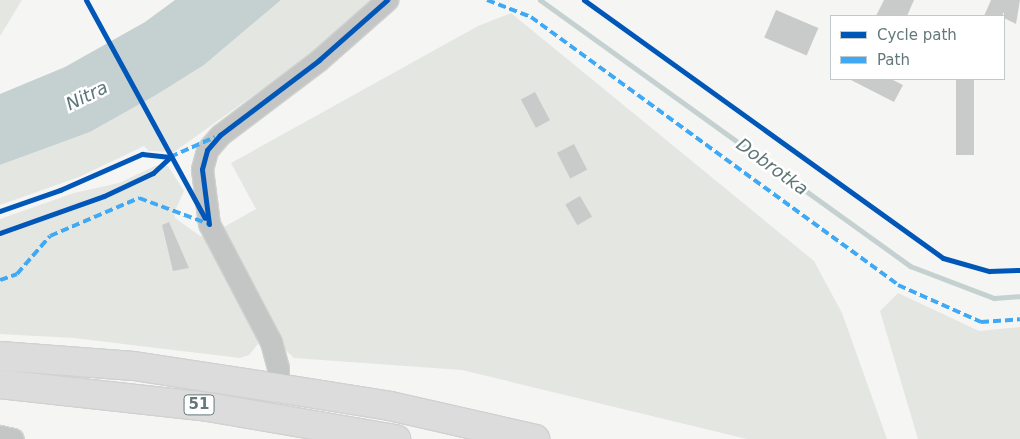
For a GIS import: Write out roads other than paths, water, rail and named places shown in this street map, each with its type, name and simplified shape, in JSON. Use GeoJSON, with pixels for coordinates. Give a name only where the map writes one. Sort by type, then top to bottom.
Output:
{"type":"FeatureCollection","features":[{"type":"Feature","properties":{"kind":"main road","name":"51"},"geometry":{"type":"LineString","coordinates":[[0,356],[134,366],[278,388],[390,406],[535,439]]}},
{"type":"Feature","properties":{"kind":"main road","name":"51"},"geometry":{"type":"LineString","coordinates":[[0,384],[208,407],[396,439]]}},
{"type":"Feature","properties":{"kind":"street"},"geometry":{"type":"LineString","coordinates":[[278,388],[278,368],[271,342],[209,224],[202,169],[207,150],[220,135],[319,60],[387,0]]}},
{"type":"Feature","properties":{"kind":"street"},"geometry":{"type":"LineString","coordinates":[[0,436],[12,439]]}},
{"type":"Feature","properties":{"kind":"water","name":"Nitra"},"geometry":{"type":"Polygon","coordinates":[[[175,0],[281,0],[204,65],[156,95],[90,132],[0,165],[0,94],[65,67],[145,22],[175,0]]]}},
{"type":"Feature","properties":{"kind":"waterway","name":"Dobrotka"},"geometry":{"type":"LineString","coordinates":[[540,0],[910,266],[994,298],[1020,296]]}}]}
